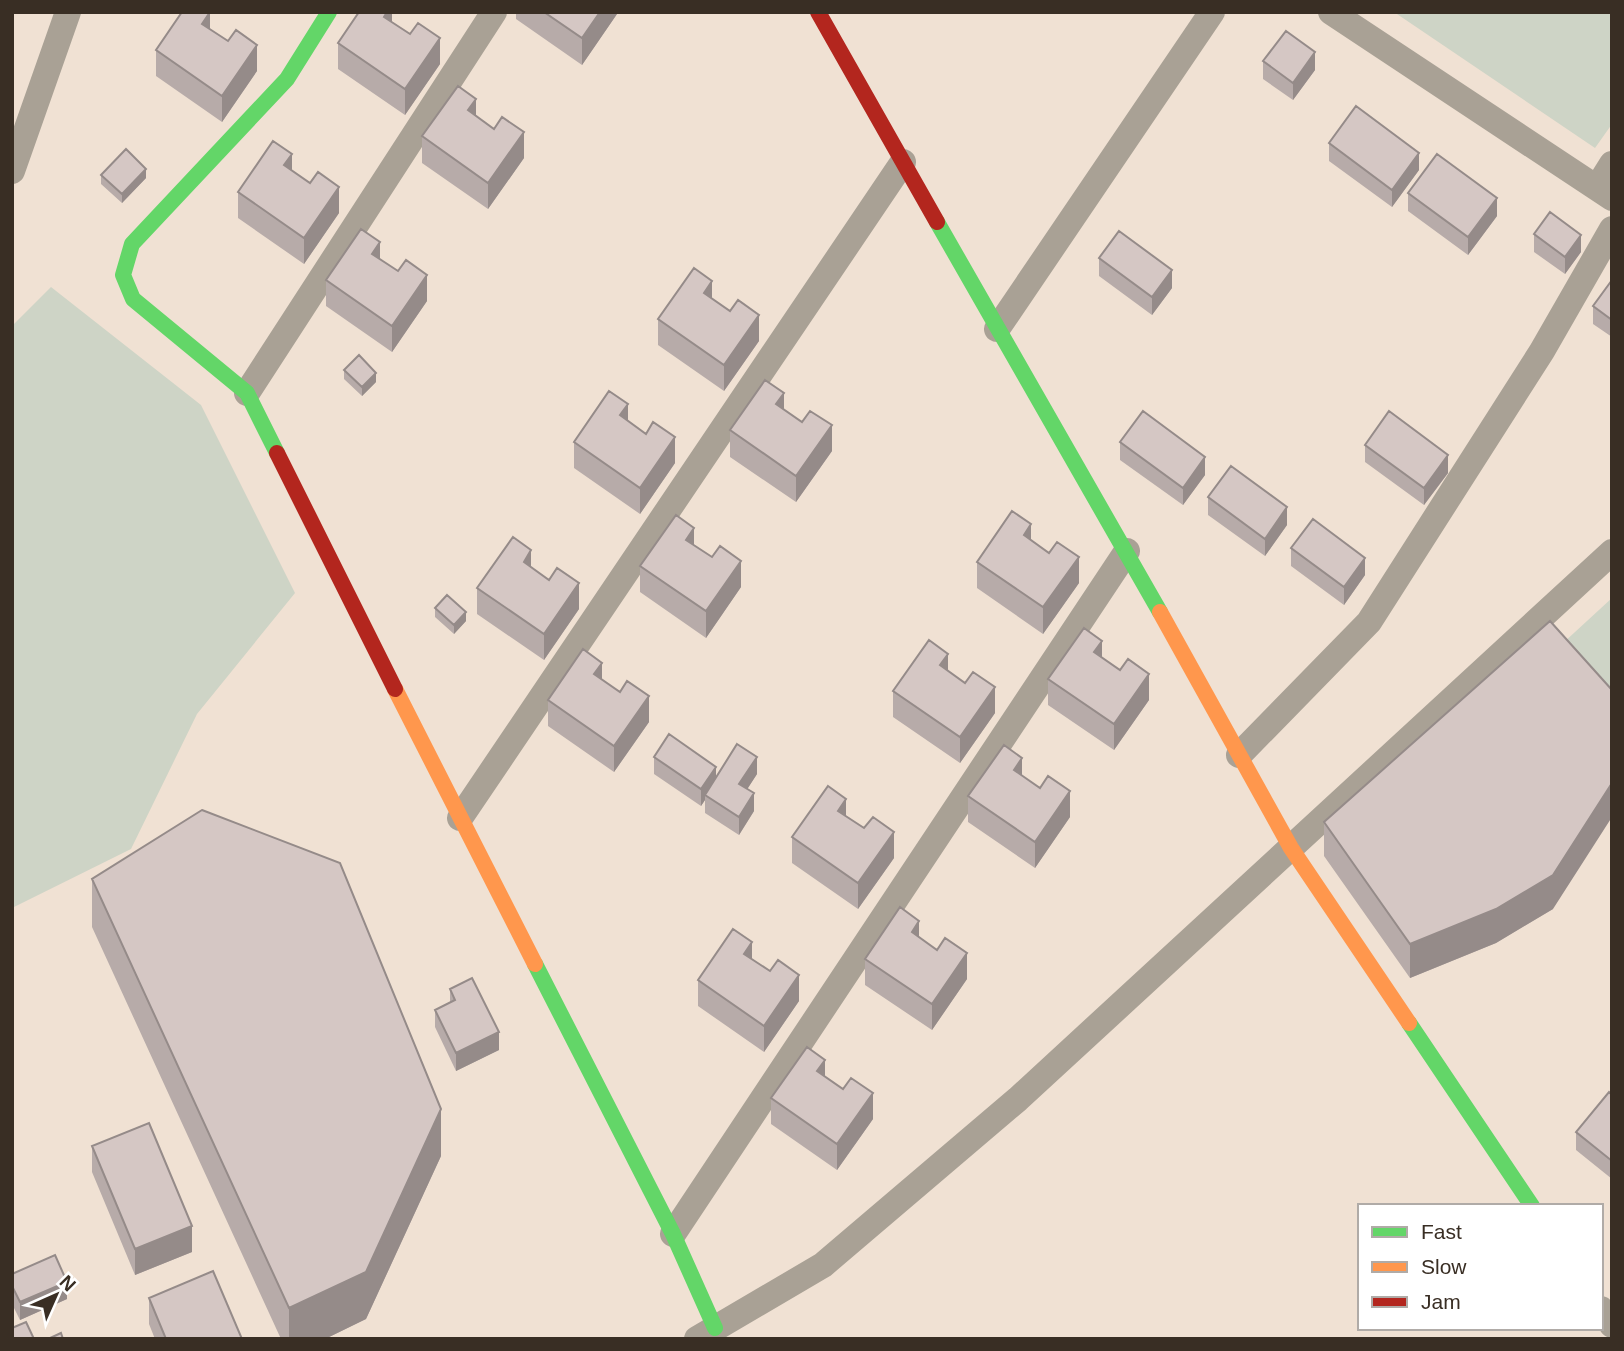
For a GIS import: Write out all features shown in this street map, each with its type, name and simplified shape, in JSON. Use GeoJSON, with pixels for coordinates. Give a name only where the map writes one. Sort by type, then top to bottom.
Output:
{"type":"FeatureCollection","features":[{"type":"Feature","properties":{"kind":"street"},"geometry":{"type":"LineString","coordinates":[[12,171],[68,12]]}},
{"type":"Feature","properties":{"kind":"street"},"geometry":{"type":"LineString","coordinates":[[329,12],[287,79],[132,244],[122,275],[133,299],[247,393],[673,1234],[706,1333],[823,1265],[1018,1099],[1612,552]]}},
{"type":"Feature","properties":{"kind":"street"},"geometry":{"type":"LineString","coordinates":[[247,393],[494,12]]}},
{"type":"Feature","properties":{"kind":"street"},"geometry":{"type":"LineString","coordinates":[[818,12],[997,329],[1127,551],[1291,848],[1531,1204]]}},
{"type":"Feature","properties":{"kind":"street"},"geometry":{"type":"LineString","coordinates":[[997,329],[1212,12]]}},
{"type":"Feature","properties":{"kind":"street"},"geometry":{"type":"LineString","coordinates":[[1331,12],[1604,193],[1612,164]]}},
{"type":"Feature","properties":{"kind":"street"},"geometry":{"type":"LineString","coordinates":[[460,818],[903,162]]}},
{"type":"Feature","properties":{"kind":"street"},"geometry":{"type":"LineString","coordinates":[[1239,755],[1369,622],[1542,351],[1612,229]]}},
{"type":"Feature","properties":{"kind":"street"},"geometry":{"type":"LineString","coordinates":[[673,1234],[1127,551]]}},
{"type":"Feature","properties":{"kind":"shaded area"},"geometry":{"type":"Polygon","coordinates":[[[1394,12],[1612,12],[1612,124],[1595,148],[1394,12]]]}},
{"type":"Feature","properties":{"kind":"shaded area"},"geometry":{"type":"Polygon","coordinates":[[[51,287],[201,405],[295,593],[197,714],[131,849],[12,908],[12,326],[51,287]]]}},
{"type":"Feature","properties":{"kind":"shaded area"},"geometry":{"type":"Polygon","coordinates":[[[1612,598],[1612,724],[1550,655],[1612,598]]]}},
{"type":"Feature","properties":{"kind":"building"},"geometry":{"type":"Polygon","coordinates":[[[182,12],[210,12],[202,24],[228,41],[236,30],[257,45],[222,96],[156,50],[182,12]]]}},
{"type":"Feature","properties":{"kind":"building"},"geometry":{"type":"Polygon","coordinates":[[[359,12],[387,12],[384,17],[410,34],[418,23],[440,38],[405,89],[338,43],[359,12]]]}},
{"type":"Feature","properties":{"kind":"building"},"geometry":{"type":"Polygon","coordinates":[[[544,12],[600,12],[582,38],[544,12]]]}},
{"type":"Feature","properties":{"kind":"building"},"geometry":{"type":"Polygon","coordinates":[[[1286,31],[1315,52],[1293,83],[1263,61],[1286,31]]]}},
{"type":"Feature","properties":{"kind":"building"},"geometry":{"type":"Polygon","coordinates":[[[458,86],[476,99],[468,110],[494,129],[502,117],[524,132],[488,183],[422,136],[458,86]]]}},
{"type":"Feature","properties":{"kind":"building"},"geometry":{"type":"Polygon","coordinates":[[[1356,106],[1419,153],[1392,190],[1329,143],[1356,106]]]}},
{"type":"Feature","properties":{"kind":"building"},"geometry":{"type":"Polygon","coordinates":[[[273,141],[292,154],[284,165],[310,183],[318,172],[339,187],[304,238],[238,192],[273,141]]]}},
{"type":"Feature","properties":{"kind":"building"},"geometry":{"type":"Polygon","coordinates":[[[126,149],[146,169],[122,194],[101,175],[126,149]]]}},
{"type":"Feature","properties":{"kind":"building"},"geometry":{"type":"Polygon","coordinates":[[[1437,154],[1497,198],[1468,237],[1408,193],[1437,154]]]}},
{"type":"Feature","properties":{"kind":"building"},"geometry":{"type":"Polygon","coordinates":[[[1550,212],[1581,235],[1565,257],[1534,234],[1550,212]]]}},
{"type":"Feature","properties":{"kind":"building"},"geometry":{"type":"Polygon","coordinates":[[[361,229],[380,242],[372,254],[398,271],[406,260],[427,275],[392,326],[326,280],[361,229]]]}},
{"type":"Feature","properties":{"kind":"building"},"geometry":{"type":"Polygon","coordinates":[[[1119,231],[1172,270],[1152,297],[1099,258],[1119,231]]]}},
{"type":"Feature","properties":{"kind":"building"},"geometry":{"type":"Polygon","coordinates":[[[694,268],[712,281],[704,293],[730,311],[738,300],[759,315],[724,365],[658,319],[694,268]]]}},
{"type":"Feature","properties":{"kind":"building"},"geometry":{"type":"Polygon","coordinates":[[[1612,280],[1612,320],[1593,306],[1612,280]]]}},
{"type":"Feature","properties":{"kind":"building"},"geometry":{"type":"Polygon","coordinates":[[[359,355],[376,373],[362,387],[344,370],[359,355]]]}},
{"type":"Feature","properties":{"kind":"building"},"geometry":{"type":"Polygon","coordinates":[[[765,380],[784,393],[776,404],[802,422],[810,411],[832,425],[796,476],[730,430],[765,380]]]}},
{"type":"Feature","properties":{"kind":"building"},"geometry":{"type":"Polygon","coordinates":[[[609,391],[628,404],[620,415],[646,434],[653,422],[675,437],[640,488],[574,442],[609,391]]]}},
{"type":"Feature","properties":{"kind":"building"},"geometry":{"type":"Polygon","coordinates":[[[1143,411],[1205,457],[1183,488],[1120,442],[1143,411]]]}},
{"type":"Feature","properties":{"kind":"building"},"geometry":{"type":"Polygon","coordinates":[[[1389,411],[1448,455],[1424,488],[1365,445],[1389,411]]]}},
{"type":"Feature","properties":{"kind":"building"},"geometry":{"type":"Polygon","coordinates":[[[1231,466],[1287,507],[1265,539],[1208,497],[1231,466]]]}},
{"type":"Feature","properties":{"kind":"building"},"geometry":{"type":"Polygon","coordinates":[[[1012,511],[1031,524],[1024,535],[1049,553],[1057,542],[1079,557],[1043,607],[977,562],[1012,511]]]}},
{"type":"Feature","properties":{"kind":"building"},"geometry":{"type":"Polygon","coordinates":[[[676,515],[694,528],[686,540],[712,557],[720,546],[741,561],[706,611],[640,566],[676,515]]]}},
{"type":"Feature","properties":{"kind":"building"},"geometry":{"type":"Polygon","coordinates":[[[1313,519],[1365,558],[1344,587],[1291,548],[1313,519]]]}},
{"type":"Feature","properties":{"kind":"building"},"geometry":{"type":"Polygon","coordinates":[[[513,537],[531,550],[524,562],[549,580],[557,568],[579,583],[544,634],[477,588],[513,537]]]}},
{"type":"Feature","properties":{"kind":"building"},"geometry":{"type":"Polygon","coordinates":[[[447,595],[466,612],[454,625],[435,608],[447,595]]]}},
{"type":"Feature","properties":{"kind":"building"},"geometry":{"type":"Polygon","coordinates":[[[1550,621],[1612,690],[1612,783],[1553,875],[1496,909],[1410,944],[1324,822],[1550,621]]]}},
{"type":"Feature","properties":{"kind":"building"},"geometry":{"type":"Polygon","coordinates":[[[1084,628],[1102,641],[1094,652],[1120,670],[1128,659],[1149,674],[1114,724],[1048,679],[1084,628]]]}},
{"type":"Feature","properties":{"kind":"building"},"geometry":{"type":"Polygon","coordinates":[[[929,640],[948,654],[940,665],[965,683],[973,672],[995,687],[960,737],[893,691],[929,640]]]}},
{"type":"Feature","properties":{"kind":"building"},"geometry":{"type":"Polygon","coordinates":[[[583,649],[602,663],[594,674],[620,692],[627,681],[649,696],[614,746],[548,700],[583,649]]]}},
{"type":"Feature","properties":{"kind":"building"},"geometry":{"type":"Polygon","coordinates":[[[669,734],[716,767],[701,789],[654,757],[669,734]]]}},
{"type":"Feature","properties":{"kind":"building"},"geometry":{"type":"Polygon","coordinates":[[[737,744],[757,757],[739,784],[754,793],[739,817],[705,795],[737,744]]]}},
{"type":"Feature","properties":{"kind":"building"},"geometry":{"type":"Polygon","coordinates":[[[1004,745],[1022,758],[1014,770],[1040,788],[1048,776],[1070,791],[1035,842],[968,796],[1004,745]]]}},
{"type":"Feature","properties":{"kind":"building"},"geometry":{"type":"Polygon","coordinates":[[[828,786],[846,799],[838,811],[864,828],[873,817],[894,832],[858,883],[792,837],[828,786]]]}},
{"type":"Feature","properties":{"kind":"building"},"geometry":{"type":"Polygon","coordinates":[[[202,810],[340,863],[441,1109],[366,1272],[289,1308],[92,879],[202,810]]]}},
{"type":"Feature","properties":{"kind":"building"},"geometry":{"type":"Polygon","coordinates":[[[900,907],[919,921],[912,932],[937,950],[945,938],[967,953],[932,1004],[865,959],[900,907]]]}},
{"type":"Feature","properties":{"kind":"building"},"geometry":{"type":"Polygon","coordinates":[[[733,929],[752,942],[744,954],[770,971],[778,960],[799,975],[764,1026],[698,980],[733,929]]]}},
{"type":"Feature","properties":{"kind":"building"},"geometry":{"type":"Polygon","coordinates":[[[472,978],[499,1032],[456,1053],[435,1010],[455,1000],[450,989],[472,978]]]}},
{"type":"Feature","properties":{"kind":"building"},"geometry":{"type":"Polygon","coordinates":[[[807,1047],[825,1060],[817,1071],[843,1089],[851,1078],[873,1093],[837,1144],[771,1098],[807,1047]]]}},
{"type":"Feature","properties":{"kind":"building"},"geometry":{"type":"Polygon","coordinates":[[[1609,1092],[1612,1095],[1612,1161],[1576,1132],[1609,1092]]]}},
{"type":"Feature","properties":{"kind":"building"},"geometry":{"type":"Polygon","coordinates":[[[149,1123],[192,1226],[135,1249],[92,1146],[149,1123]]]}},
{"type":"Feature","properties":{"kind":"building"},"geometry":{"type":"Polygon","coordinates":[[[55,1255],[67,1282],[20,1302],[12,1286],[12,1274],[55,1255]]]}},
{"type":"Feature","properties":{"kind":"building"},"geometry":{"type":"Polygon","coordinates":[[[213,1271],[242,1339],[166,1339],[149,1298],[213,1271]]]}},
{"type":"Feature","properties":{"kind":"building"},"geometry":{"type":"Polygon","coordinates":[[[26,1322],[34,1339],[12,1339],[12,1328],[26,1322]]]}},
{"type":"Feature","properties":{"kind":"building"},"geometry":{"type":"Polygon","coordinates":[[[61,1333],[63,1339],[48,1339],[61,1333]]]}},
{"type":"Feature","properties":{"kind":"traffic: fast"},"geometry":{"type":"LineString","coordinates":[[277,453],[247,393],[133,299],[123,275],[132,244],[287,79],[329,12]]}},
{"type":"Feature","properties":{"kind":"traffic: fast"},"geometry":{"type":"LineString","coordinates":[[937,222],[1160,612]]}},
{"type":"Feature","properties":{"kind":"traffic: fast"},"geometry":{"type":"LineString","coordinates":[[535,964],[673,1234],[715,1328]]}},
{"type":"Feature","properties":{"kind":"traffic: fast"},"geometry":{"type":"LineString","coordinates":[[1409,1023],[1531,1204]]}},
{"type":"Feature","properties":{"kind":"traffic: slow"},"geometry":{"type":"LineString","coordinates":[[1160,612],[1291,848],[1409,1023]]}},
{"type":"Feature","properties":{"kind":"traffic: slow"},"geometry":{"type":"LineString","coordinates":[[395,689],[535,964]]}},
{"type":"Feature","properties":{"kind":"traffic: jam"},"geometry":{"type":"LineString","coordinates":[[818,12],[937,222]]}},
{"type":"Feature","properties":{"kind":"traffic: jam"},"geometry":{"type":"LineString","coordinates":[[277,453],[395,689]]}}]}
